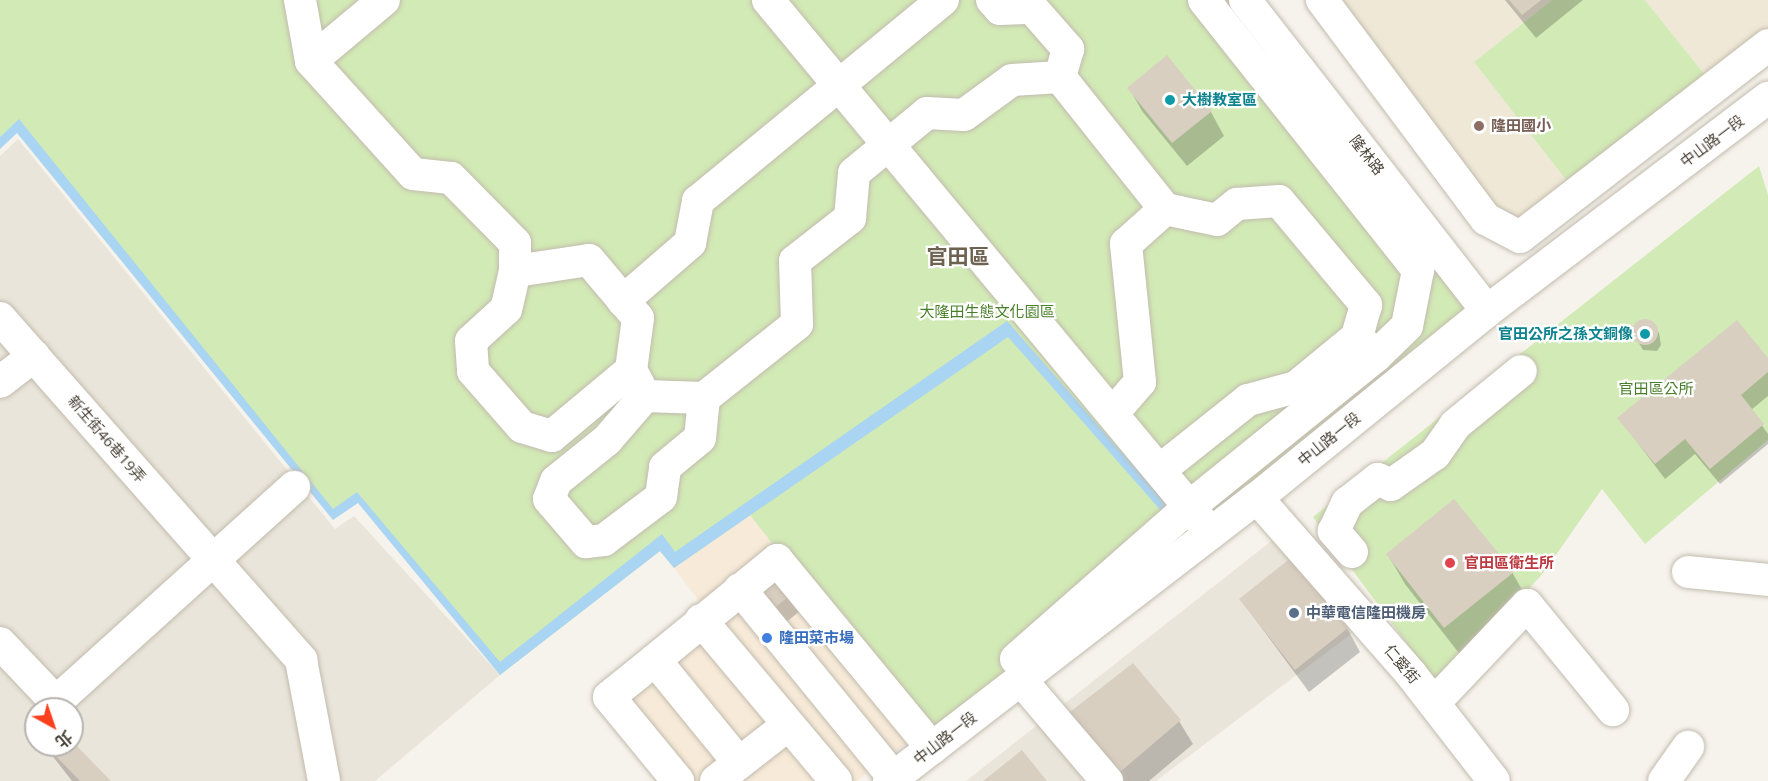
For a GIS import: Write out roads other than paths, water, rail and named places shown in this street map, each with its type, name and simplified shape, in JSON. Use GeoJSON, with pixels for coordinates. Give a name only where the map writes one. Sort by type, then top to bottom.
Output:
{"type":"FeatureCollection","features":[{"type":"Feature","properties":{"kind":"street"},"geometry":{"type":"LineString","coordinates":[[300,0],[311,62],[413,174],[451,178],[515,243],[515,271],[506,309],[471,341],[474,370],[522,427],[552,436],[638,383],[704,398]]}},
{"type":"Feature","properties":{"kind":"street"},"geometry":{"type":"LineString","coordinates":[[311,62],[384,0]]}},
{"type":"Feature","properties":{"kind":"street"},"geometry":{"type":"LineString","coordinates":[[768,0],[1211,533]]}},
{"type":"Feature","properties":{"kind":"street"},"geometry":{"type":"LineString","coordinates":[[623,301],[690,243],[698,201],[943,0]]}},
{"type":"Feature","properties":{"kind":"street"},"geometry":{"type":"LineString","coordinates":[[992,0],[1000,9],[1032,8],[1068,49],[1060,77]]}},
{"type":"Feature","properties":{"kind":"street"},"geometry":{"type":"LineString","coordinates":[[1160,470],[1248,400],[1296,387],[1407,326],[1418,270],[1204,0]]}},
{"type":"Feature","properties":{"kind":"street","name":"隆林路"},"geometry":{"type":"LineString","coordinates":[[1245,0],[1487,311]]}},
{"type":"Feature","properties":{"kind":"street"},"geometry":{"type":"LineString","coordinates":[[1322,0],[1486,219],[1520,237],[1768,45]]}},
{"type":"Feature","properties":{"kind":"street"},"geometry":{"type":"LineString","coordinates":[[515,271],[589,260],[638,318],[638,383],[607,440],[556,481],[549,498],[585,542],[603,540],[661,497],[665,467],[700,438],[704,398],[797,324],[795,261],[850,218],[854,173],[927,113],[964,115],[1012,80],[1060,77]]}},
{"type":"Feature","properties":{"kind":"street"},"geometry":{"type":"LineString","coordinates":[[678,781],[609,697],[777,560],[927,742],[1366,347],[1366,305],[1279,201],[1237,204],[1217,220],[1165,209],[1060,77]]}},
{"type":"Feature","properties":{"kind":"street","name":"中山路一段"},"geometry":{"type":"LineString","coordinates":[[892,779],[927,742],[1021,680],[1257,498],[1487,311],[1768,98]]}},
{"type":"Feature","properties":{"kind":"street"},"geometry":{"type":"LineString","coordinates":[[1113,413],[1140,382],[1126,244],[1165,209]]}},
{"type":"Feature","properties":{"kind":"street","name":"新生街46巷19弄"},"geometry":{"type":"LineString","coordinates":[[0,318],[300,660],[324,781]]}},
{"type":"Feature","properties":{"kind":"street"},"geometry":{"type":"LineString","coordinates":[[0,382],[34,356]]}},
{"type":"Feature","properties":{"kind":"street"},"geometry":{"type":"LineString","coordinates":[[1352,552],[1334,531],[1347,503],[1378,479],[1391,485],[1435,454],[1455,425],[1521,371]]}},
{"type":"Feature","properties":{"kind":"street"},"geometry":{"type":"LineString","coordinates":[[0,643],[56,702],[294,487]]}},
{"type":"Feature","properties":{"kind":"street","name":"仁愛街"},"geometry":{"type":"LineString","coordinates":[[1257,498],[1434,703],[1494,781]]}},
{"type":"Feature","properties":{"kind":"street"},"geometry":{"type":"LineString","coordinates":[[1688,572],[1768,580]]}},
{"type":"Feature","properties":{"kind":"street"},"geometry":{"type":"LineString","coordinates":[[740,590],[892,779]]}},
{"type":"Feature","properties":{"kind":"street"},"geometry":{"type":"LineString","coordinates":[[1434,703],[1527,605],[1613,710]]}},
{"type":"Feature","properties":{"kind":"street"},"geometry":{"type":"LineString","coordinates":[[701,621],[836,781]]}},
{"type":"Feature","properties":{"kind":"street"},"geometry":{"type":"LineString","coordinates":[[656,660],[728,772],[788,725]]}},
{"type":"Feature","properties":{"kind":"street"},"geometry":{"type":"LineString","coordinates":[[1021,680],[1107,781]]}},
{"type":"Feature","properties":{"kind":"street"},"geometry":{"type":"LineString","coordinates":[[1664,781],[1688,747]]}},
{"type":"Feature","properties":{"kind":"water"},"geometry":{"type":"Polygon","coordinates":[[[19,119],[333,509],[357,492],[500,662],[662,534],[675,552],[1007,321],[1200,542],[1193,547],[1008,337],[674,568],[660,551],[500,675],[358,503],[333,520],[17,133],[0,149],[0,137],[19,119]]]}},
{"type":"Feature","properties":{"kind":"place","name":"大樹教室區"},"geometry":{"type":"Point","coordinates":[1170,100]}},
{"type":"Feature","properties":{"kind":"place","name":"隆田國小"},"geometry":{"type":"Point","coordinates":[1479,126]}},
{"type":"Feature","properties":{"kind":"place","name":"官田公所之孫文銅像"},"geometry":{"type":"Point","coordinates":[1645,334]}},
{"type":"Feature","properties":{"kind":"place","name":"官田區衛生所"},"geometry":{"type":"Point","coordinates":[1450,563]}},
{"type":"Feature","properties":{"kind":"place","name":"中華電信隆田機房"},"geometry":{"type":"Point","coordinates":[1294,613]}},
{"type":"Feature","properties":{"kind":"place","name":"隆田菜市場"},"geometry":{"type":"Point","coordinates":[767,638]}},
{"type":"Feature","properties":{"kind":"district","name":"官田區"},"geometry":{"type":"Point","coordinates":[958,256]}},
{"type":"Feature","properties":{"kind":"park label","name":"大隆田生態文化園區"},"geometry":{"type":"Point","coordinates":[987,312]}},
{"type":"Feature","properties":{"kind":"park label","name":"官田區公所"},"geometry":{"type":"Point","coordinates":[1656,389]}}]}
